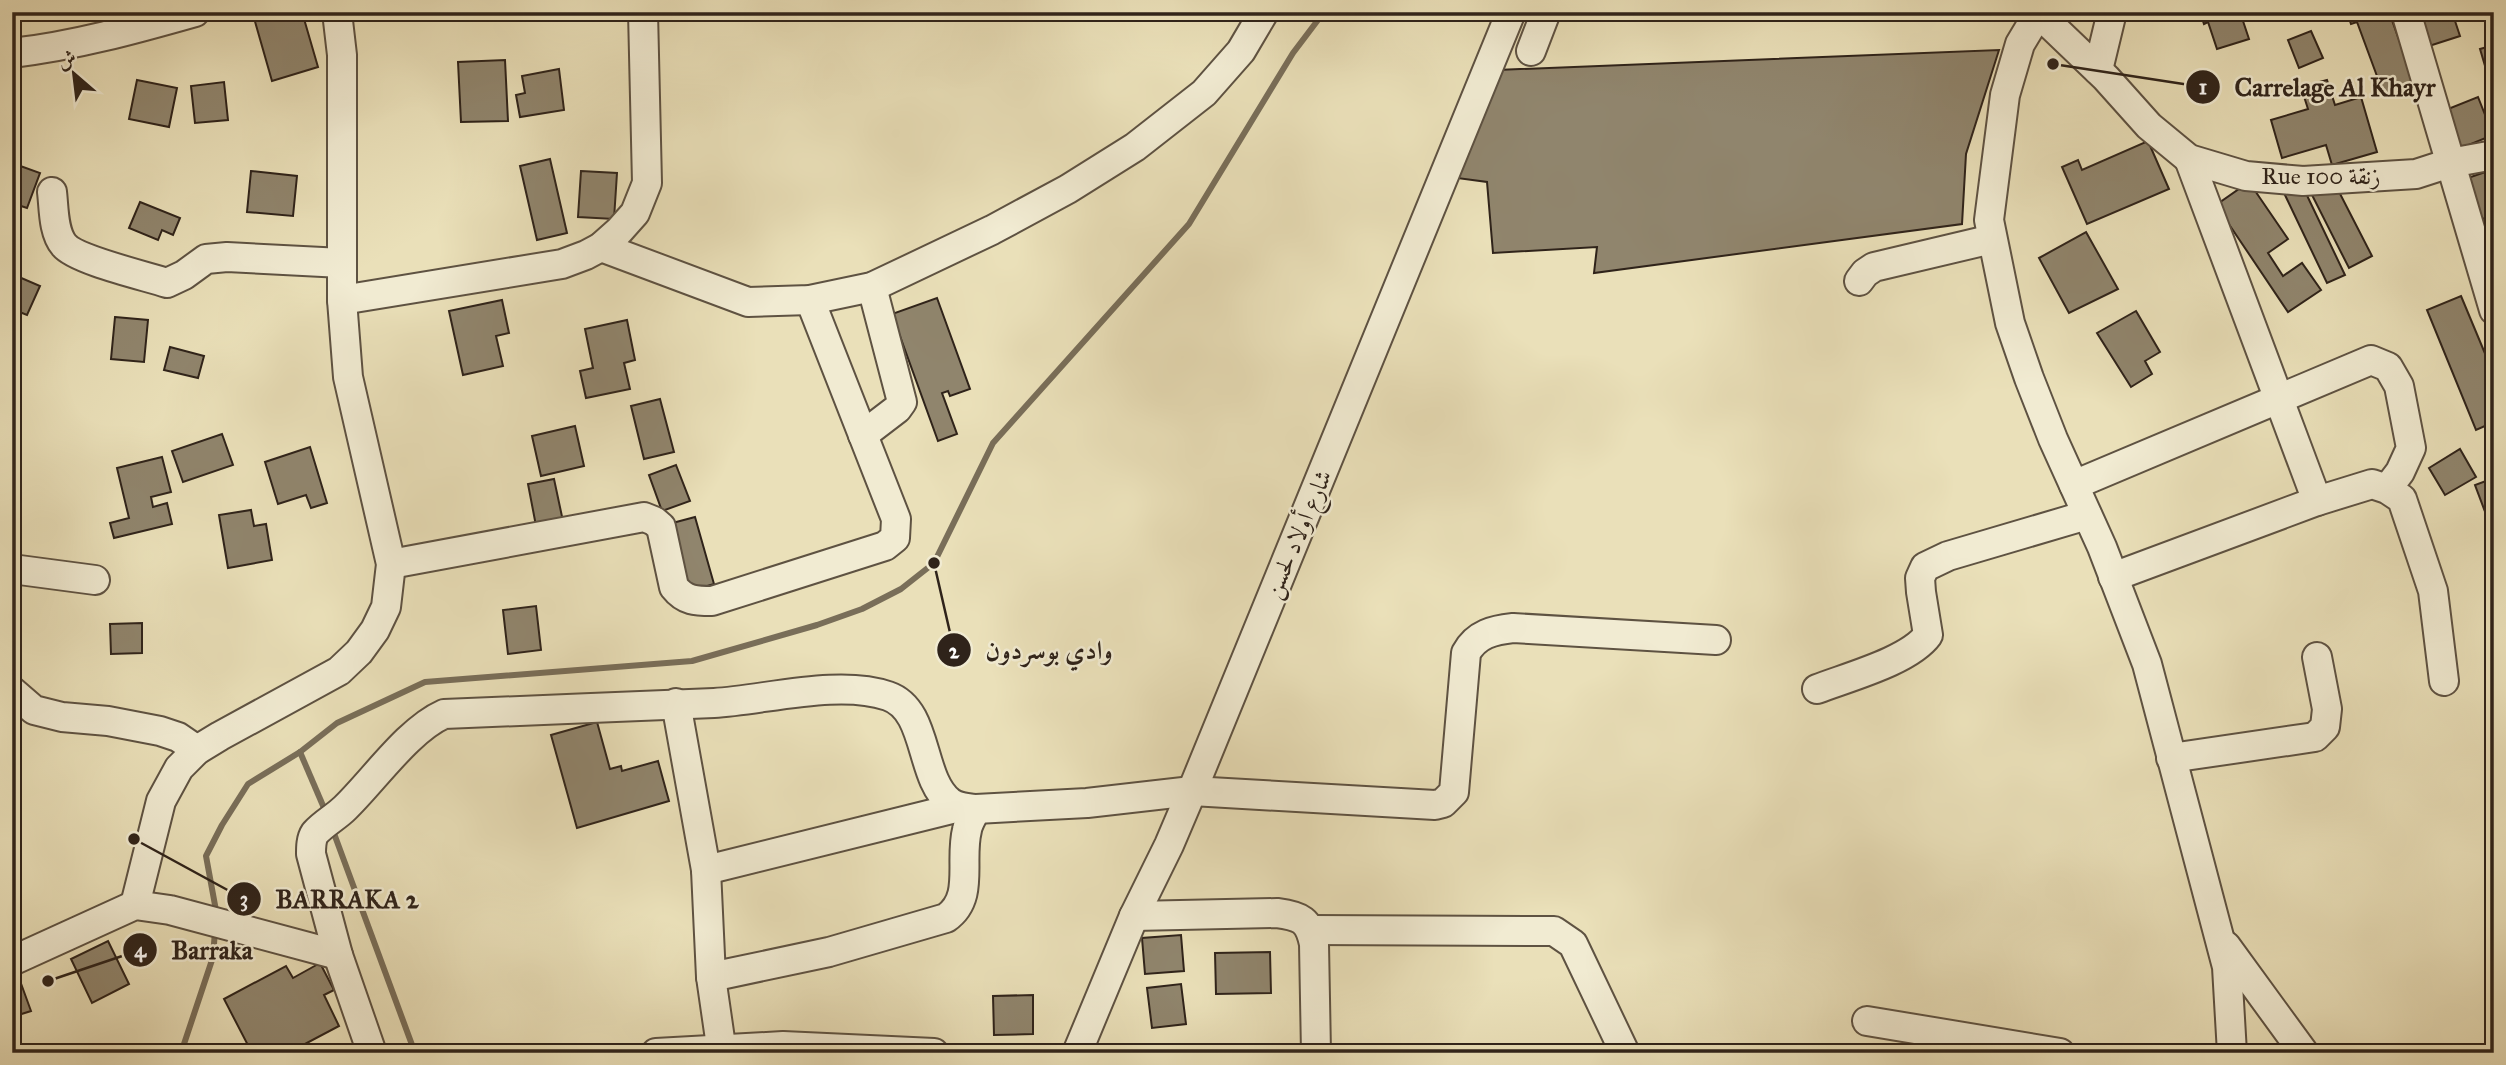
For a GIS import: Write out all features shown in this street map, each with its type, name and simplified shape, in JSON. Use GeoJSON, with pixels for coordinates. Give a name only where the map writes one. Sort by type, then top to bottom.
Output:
{"type":"FeatureCollection","features":[{"type":"Feature","properties":{"kind":"street"},"geometry":{"type":"LineString","coordinates":[[135,905],[161,801],[179,768],[197,750],[339,671],[359,652],[375,630],[386,607],[391,564],[348,377],[342,300],[342,55],[337,12]]}},
{"type":"Feature","properties":{"kind":"street"},"geometry":{"type":"LineString","coordinates":[[342,300],[562,264],[601,247],[635,213],[648,183],[643,12]]}},
{"type":"Feature","properties":{"kind":"street"},"geometry":{"type":"LineString","coordinates":[[601,247],[748,302],[810,300],[872,287],[1068,189],[1135,148],[1204,93],[1241,51],[1264,12]]}},
{"type":"Feature","properties":{"kind":"street","name":"شارع أولاد لحسن"},"geometry":{"type":"LineString","coordinates":[[1077,1053],[1134,916],[1192,791],[1511,12]]}},
{"type":"Feature","properties":{"kind":"street"},"geometry":{"type":"LineString","coordinates":[[1531,51],[1546,12]]}},
{"type":"Feature","properties":{"kind":"street"},"geometry":{"type":"LineString","coordinates":[[2098,70],[2112,12]]}},
{"type":"Feature","properties":{"kind":"street"},"geometry":{"type":"LineString","coordinates":[[2406,12],[2494,310]]}},
{"type":"Feature","properties":{"kind":"street"},"geometry":{"type":"LineString","coordinates":[[12,53],[41,50],[192,13]]}},
{"type":"Feature","properties":{"kind":"street"},"geometry":{"type":"LineString","coordinates":[[2038,13],[2020,44],[2005,95],[1989,220],[1992,239],[2010,323],[2048,427],[2113,577],[2147,664],[2227,967],[2232,1053]]}},
{"type":"Feature","properties":{"kind":"street","name":"Rue 100 زنقة"},"geometry":{"type":"LineString","coordinates":[[2038,13],[2098,70],[2149,126],[2189,159],[2246,176],[2303,181],[2416,174],[2451,163],[2494,155]]}},
{"type":"Feature","properties":{"kind":"street"},"geometry":{"type":"LineString","coordinates":[[2189,159],[2316,500]]}},
{"type":"Feature","properties":{"kind":"street"},"geometry":{"type":"LineString","coordinates":[[52,192],[58,232],[65,246],[79,256],[167,283],[184,275],[206,258],[342,263]]}},
{"type":"Feature","properties":{"kind":"street"},"geometry":{"type":"LineString","coordinates":[[1859,281],[1874,267],[1992,239]]}},
{"type":"Feature","properties":{"kind":"street"},"geometry":{"type":"LineString","coordinates":[[863,435],[897,409],[902,402],[872,287]]}},
{"type":"Feature","properties":{"kind":"street"},"geometry":{"type":"LineString","coordinates":[[391,564],[644,517],[661,527],[674,587],[691,601],[712,601],[885,547],[895,538],[897,519],[810,300]]}},
{"type":"Feature","properties":{"kind":"street"},"geometry":{"type":"LineString","coordinates":[[2074,485],[2371,360],[2388,367],[2399,386],[2410,448],[2400,472],[2387,489]]}},
{"type":"Feature","properties":{"kind":"street"},"geometry":{"type":"LineString","coordinates":[[2113,577],[2316,500],[2372,484],[2387,489],[2402,499],[2432,591],[2444,681]]}},
{"type":"Feature","properties":{"kind":"street"},"geometry":{"type":"LineString","coordinates":[[1817,690],[1906,654],[1921,645],[1928,635],[1920,578],[1925,567],[1948,556],[2087,515]]}},
{"type":"Feature","properties":{"kind":"street"},"geometry":{"type":"LineString","coordinates":[[12,569],[95,580]]}},
{"type":"Feature","properties":{"kind":"street"},"geometry":{"type":"LineString","coordinates":[[706,870],[968,808],[1087,803],[1192,791],[1443,803],[1454,792],[1457,782],[1466,653],[1471,644],[1481,636],[1495,630],[1513,628],[1716,640]]}},
{"type":"Feature","properties":{"kind":"street"},"geometry":{"type":"LineString","coordinates":[[2171,758],[2315,737],[2325,727],[2327,709],[2318,657]]}},
{"type":"Feature","properties":{"kind":"street"},"geometry":{"type":"LineString","coordinates":[[372,1053],[338,955],[311,854],[313,835],[343,810],[413,734],[428,721],[444,714],[716,703],[829,690],[852,690],[890,696],[906,710],[918,730],[934,779],[941,791],[950,802],[968,808]]}},
{"type":"Feature","properties":{"kind":"street"},"geometry":{"type":"LineString","coordinates":[[12,691],[34,710],[62,717],[108,721],[160,731],[178,737],[197,750]]}},
{"type":"Feature","properties":{"kind":"street"},"geometry":{"type":"LineString","coordinates":[[676,703],[706,870],[711,977],[722,1050]]}},
{"type":"Feature","properties":{"kind":"street"},"geometry":{"type":"LineString","coordinates":[[711,977],[829,953],[946,918],[957,910],[962,899],[968,808]]}},
{"type":"Feature","properties":{"kind":"street"},"geometry":{"type":"LineString","coordinates":[[12,961],[135,905],[170,909],[338,955]]}},
{"type":"Feature","properties":{"kind":"street"},"geometry":{"type":"LineString","coordinates":[[1134,916],[1277,913],[1295,915],[1306,922],[1311,930],[1316,968],[1316,1053]]}},
{"type":"Feature","properties":{"kind":"street"},"geometry":{"type":"LineString","coordinates":[[1311,930],[1554,931],[1573,944],[1625,1053]]}},
{"type":"Feature","properties":{"kind":"street"},"geometry":{"type":"LineString","coordinates":[[2218,935],[2304,1053]]}},
{"type":"Feature","properties":{"kind":"street"},"geometry":{"type":"LineString","coordinates":[[1867,1021],[2060,1053]]}},
{"type":"Feature","properties":{"kind":"street"},"geometry":{"type":"LineString","coordinates":[[656,1053],[783,1046],[934,1053]]}},
{"type":"Feature","properties":{"kind":"building"},"geometry":{"type":"Polygon","coordinates":[[[274,12],[302,12],[318,67],[272,81],[254,18],[274,12]]]}},
{"type":"Feature","properties":{"kind":"building"},"geometry":{"type":"Polygon","coordinates":[[[549,12],[608,12],[549,18],[549,12]]]}},
{"type":"Feature","properties":{"kind":"building"},"geometry":{"type":"Polygon","coordinates":[[[2200,12],[2240,12],[2249,39],[2217,49],[2208,22],[2204,24],[2200,12]]]}},
{"type":"Feature","properties":{"kind":"building"},"geometry":{"type":"Polygon","coordinates":[[[2347,12],[2389,12],[2415,84],[2384,95],[2357,22],[2351,24],[2347,12]]]}},
{"type":"Feature","properties":{"kind":"building"},"geometry":{"type":"Polygon","coordinates":[[[2414,12],[2452,12],[2460,36],[2426,47],[2414,12]]]}},
{"type":"Feature","properties":{"kind":"building"},"geometry":{"type":"Polygon","coordinates":[[[2311,31],[2323,58],[2299,68],[2288,40],[2311,31]]]}},
{"type":"Feature","properties":{"kind":"building"},"geometry":{"type":"Polygon","coordinates":[[[2494,45],[2494,74],[2488,76],[2480,49],[2494,45]]]}},
{"type":"Feature","properties":{"kind":"building"},"geometry":{"type":"Polygon","coordinates":[[[1999,50],[1966,154],[1962,224],[1594,273],[1597,247],[1493,253],[1487,182],[1457,178],[1497,70],[1999,50]]]}},
{"type":"Feature","properties":{"kind":"building"},"geometry":{"type":"Polygon","coordinates":[[[505,60],[508,121],[461,122],[458,62],[505,60]]]}},
{"type":"Feature","properties":{"kind":"building"},"geometry":{"type":"Polygon","coordinates":[[[559,69],[564,110],[520,117],[516,95],[525,93],[522,76],[559,69]]]}},
{"type":"Feature","properties":{"kind":"building"},"geometry":{"type":"Polygon","coordinates":[[[137,80],[177,88],[169,127],[129,119],[137,80]]]}},
{"type":"Feature","properties":{"kind":"building"},"geometry":{"type":"Polygon","coordinates":[[[2327,80],[2335,105],[2361,97],[2377,152],[2332,165],[2326,145],[2282,158],[2271,120],[2308,109],[2301,87],[2327,80]]]}},
{"type":"Feature","properties":{"kind":"building"},"geometry":{"type":"Polygon","coordinates":[[[224,82],[228,120],[195,123],[191,86],[224,82]]]}},
{"type":"Feature","properties":{"kind":"building"},"geometry":{"type":"Polygon","coordinates":[[[2478,97],[2493,135],[2459,149],[2443,111],[2478,97]]]}},
{"type":"Feature","properties":{"kind":"building"},"geometry":{"type":"Polygon","coordinates":[[[2148,141],[2169,189],[2087,224],[2062,167],[2078,160],[2082,170],[2148,141]]]}},
{"type":"Feature","properties":{"kind":"building"},"geometry":{"type":"Polygon","coordinates":[[[550,159],[567,233],[537,240],[520,166],[550,159]]]}},
{"type":"Feature","properties":{"kind":"building"},"geometry":{"type":"Polygon","coordinates":[[[12,163],[40,173],[27,208],[12,203],[12,163]]]}},
{"type":"Feature","properties":{"kind":"building"},"geometry":{"type":"Polygon","coordinates":[[[2494,169],[2494,215],[2477,221],[2462,180],[2494,169]]]}},
{"type":"Feature","properties":{"kind":"building"},"geometry":{"type":"Polygon","coordinates":[[[251,171],[297,176],[293,216],[247,212],[251,171]]]}},
{"type":"Feature","properties":{"kind":"building"},"geometry":{"type":"Polygon","coordinates":[[[581,171],[617,173],[614,219],[578,217],[581,171]]]}},
{"type":"Feature","properties":{"kind":"building"},"geometry":{"type":"Polygon","coordinates":[[[2249,182],[2288,239],[2268,253],[2283,276],[2302,263],[2321,290],[2288,312],[2216,205],[2249,182]]]}},
{"type":"Feature","properties":{"kind":"building"},"geometry":{"type":"Polygon","coordinates":[[[2335,184],[2372,256],[2349,268],[2312,195],[2335,184]]]}},
{"type":"Feature","properties":{"kind":"building"},"geometry":{"type":"Polygon","coordinates":[[[2302,185],[2345,275],[2327,283],[2284,193],[2302,185]]]}},
{"type":"Feature","properties":{"kind":"building"},"geometry":{"type":"Polygon","coordinates":[[[140,202],[180,218],[173,235],[162,230],[158,240],[129,228],[140,202]]]}},
{"type":"Feature","properties":{"kind":"building"},"geometry":{"type":"Polygon","coordinates":[[[2086,232],[2118,289],[2069,313],[2039,258],[2086,232]]]}},
{"type":"Feature","properties":{"kind":"building"},"geometry":{"type":"Polygon","coordinates":[[[12,274],[40,286],[27,315],[12,309],[12,274]]]}},
{"type":"Feature","properties":{"kind":"building"},"geometry":{"type":"Polygon","coordinates":[[[2461,296],[2494,375],[2494,422],[2476,430],[2427,310],[2461,296]]]}},
{"type":"Feature","properties":{"kind":"building"},"geometry":{"type":"Polygon","coordinates":[[[937,298],[970,389],[950,396],[948,391],[942,393],[957,434],[938,441],[892,314],[937,298]]]}},
{"type":"Feature","properties":{"kind":"building"},"geometry":{"type":"Polygon","coordinates":[[[502,300],[509,333],[496,336],[503,366],[463,375],[449,311],[502,300]]]}},
{"type":"Feature","properties":{"kind":"building"},"geometry":{"type":"Polygon","coordinates":[[[2136,311],[2160,352],[2145,361],[2152,374],[2131,387],[2097,333],[2136,311]]]}},
{"type":"Feature","properties":{"kind":"building"},"geometry":{"type":"Polygon","coordinates":[[[115,317],[148,320],[144,362],[111,359],[115,317]]]}},
{"type":"Feature","properties":{"kind":"building"},"geometry":{"type":"Polygon","coordinates":[[[627,320],[635,360],[624,363],[630,389],[586,398],[580,371],[593,368],[585,329],[627,320]]]}},
{"type":"Feature","properties":{"kind":"building"},"geometry":{"type":"Polygon","coordinates":[[[170,347],[204,356],[198,378],[164,370],[170,347]]]}},
{"type":"Feature","properties":{"kind":"building"},"geometry":{"type":"Polygon","coordinates":[[[660,399],[674,452],[644,459],[631,406],[660,399]]]}},
{"type":"Feature","properties":{"kind":"building"},"geometry":{"type":"Polygon","coordinates":[[[575,426],[584,466],[541,476],[532,436],[575,426]]]}},
{"type":"Feature","properties":{"kind":"building"},"geometry":{"type":"Polygon","coordinates":[[[222,434],[233,465],[183,482],[172,451],[222,434]]]}},
{"type":"Feature","properties":{"kind":"building"},"geometry":{"type":"Polygon","coordinates":[[[310,447],[327,503],[311,508],[306,495],[278,504],[265,462],[310,447]]]}},
{"type":"Feature","properties":{"kind":"building"},"geometry":{"type":"Polygon","coordinates":[[[2460,449],[2476,477],[2445,495],[2429,468],[2460,449]]]}},
{"type":"Feature","properties":{"kind":"building"},"geometry":{"type":"Polygon","coordinates":[[[162,457],[171,492],[151,497],[153,507],[167,503],[172,524],[114,538],[110,523],[129,518],[117,468],[162,457]]]}},
{"type":"Feature","properties":{"kind":"building"},"geometry":{"type":"Polygon","coordinates":[[[676,465],[690,501],[662,511],[649,475],[676,465]]]}},
{"type":"Feature","properties":{"kind":"building"},"geometry":{"type":"Polygon","coordinates":[[[2494,478],[2494,514],[2487,517],[2475,485],[2494,478]]]}},
{"type":"Feature","properties":{"kind":"building"},"geometry":{"type":"Polygon","coordinates":[[[554,479],[564,526],[537,531],[528,484],[554,479]]]}},
{"type":"Feature","properties":{"kind":"building"},"geometry":{"type":"Polygon","coordinates":[[[251,510],[254,526],[266,524],[272,560],[228,568],[219,515],[251,510]]]}},
{"type":"Feature","properties":{"kind":"building"},"geometry":{"type":"Polygon","coordinates":[[[695,517],[714,584],[684,593],[665,525],[695,517]]]}},
{"type":"Feature","properties":{"kind":"building"},"geometry":{"type":"Polygon","coordinates":[[[536,606],[541,650],[508,654],[503,610],[536,606]]]}},
{"type":"Feature","properties":{"kind":"building"},"geometry":{"type":"Polygon","coordinates":[[[142,623],[142,653],[111,654],[110,624],[142,623]]]}},
{"type":"Feature","properties":{"kind":"building"},"geometry":{"type":"Polygon","coordinates":[[[597,722],[610,769],[621,766],[622,771],[658,761],[669,801],[577,828],[551,735],[597,722]]]}},
{"type":"Feature","properties":{"kind":"building"},"geometry":{"type":"Polygon","coordinates":[[[1181,935],[1184,971],[1145,974],[1142,938],[1181,935]]]}},
{"type":"Feature","properties":{"kind":"building"},"geometry":{"type":"Polygon","coordinates":[[[108,941],[129,984],[92,1003],[71,959],[108,941]]]}},
{"type":"Feature","properties":{"kind":"building"},"geometry":{"type":"Polygon","coordinates":[[[1270,952],[1271,993],[1216,994],[1215,953],[1270,952]]]}},
{"type":"Feature","properties":{"kind":"building"},"geometry":{"type":"Polygon","coordinates":[[[320,963],[334,990],[324,995],[339,1026],[288,1053],[252,1053],[224,999],[286,966],[293,978],[320,963]]]}},
{"type":"Feature","properties":{"kind":"building"},"geometry":{"type":"Polygon","coordinates":[[[19,978],[31,1011],[12,1017],[12,981],[19,978]]]}},
{"type":"Feature","properties":{"kind":"building"},"geometry":{"type":"Polygon","coordinates":[[[1181,984],[1186,1024],[1152,1028],[1147,988],[1181,984]]]}},
{"type":"Feature","properties":{"kind":"building"},"geometry":{"type":"Polygon","coordinates":[[[1033,995],[1033,1034],[994,1035],[993,996],[1033,995]]]}},
{"type":"Feature","properties":{"kind":"waterway"},"geometry":{"type":"LineString","coordinates":[[217,916],[206,856],[222,825],[248,784],[300,752],[337,723],[425,682],[692,661],[817,625],[862,609],[901,589],[934,563],[993,443],[1189,224],[1293,53],[1324,12]]}},
{"type":"Feature","properties":{"kind":"waterway"},"geometry":{"type":"LineString","coordinates":[[300,752],[327,815]]}},
{"type":"Feature","properties":{"kind":"waterway"},"geometry":{"type":"LineString","coordinates":[[332,828],[415,1053]]}},
{"type":"Feature","properties":{"kind":"waterway"},"geometry":{"type":"LineString","coordinates":[[181,1053],[213,957],[215,931]]}},
{"type":"Feature","properties":{"kind":"place","name":"Carrelage Al Khayr"},"geometry":{"type":"Point","coordinates":[2053,64]}},
{"type":"Feature","properties":{"kind":"place","name":"وادي بوسردون"},"geometry":{"type":"Point","coordinates":[934,563]}},
{"type":"Feature","properties":{"kind":"place","name":"BARRAKA 2"},"geometry":{"type":"Point","coordinates":[134,839]}},
{"type":"Feature","properties":{"kind":"place","name":"Barraka"},"geometry":{"type":"Point","coordinates":[48,981]}}]}
